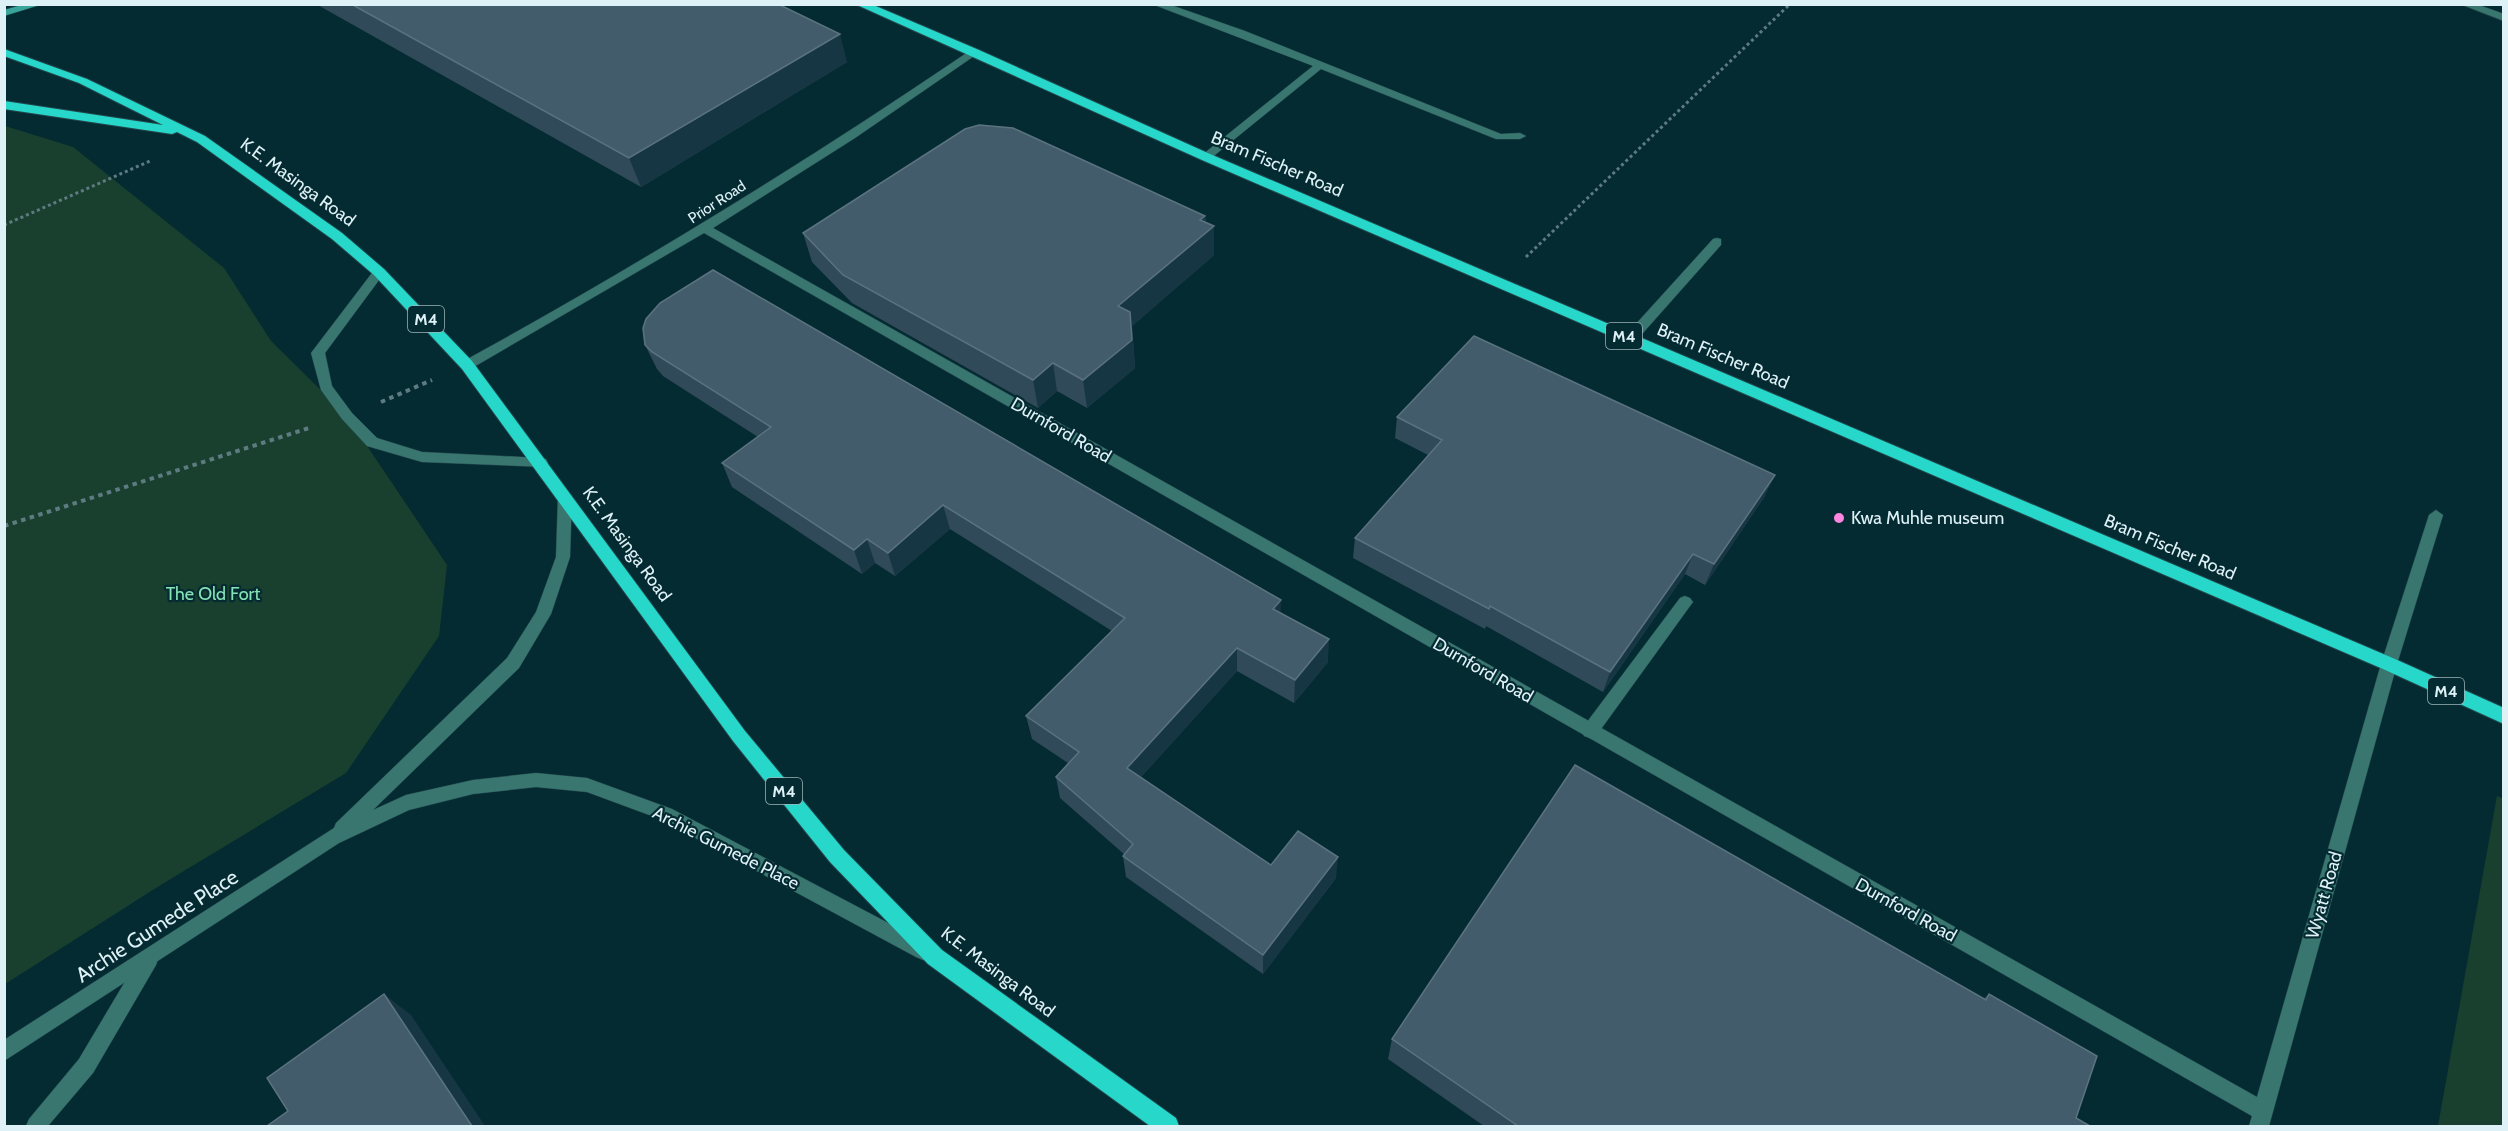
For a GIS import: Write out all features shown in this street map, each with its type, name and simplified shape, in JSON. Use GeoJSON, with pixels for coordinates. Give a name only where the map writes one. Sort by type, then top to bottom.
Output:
{"type":"FeatureCollection","features":[{"type":"Feature","properties":{"kind":"highway","name":"Bram Fischer Road"},"geometry":{"type":"LineString","coordinates":[[860,4],[975,52],[1206,157],[2389,664],[2504,717]]}},
{"type":"Feature","properties":{"kind":"highway","name":"K.E. Masinga Road"},"geometry":{"type":"LineString","coordinates":[[4,52],[83,81],[201,139],[312,218],[379,272],[467,365],[739,736],[837,856],[935,957],[1168,1126]]}},
{"type":"Feature","properties":{"kind":"highway"},"geometry":{"type":"LineString","coordinates":[[4,105],[185,131]]}},
{"type":"Feature","properties":{"kind":"main road"},"geometry":{"type":"LineString","coordinates":[[4,13],[38,4]]}},
{"type":"Feature","properties":{"kind":"street"},"geometry":{"type":"LineString","coordinates":[[1156,4],[1241,33],[1500,137],[1520,136]]}},
{"type":"Feature","properties":{"kind":"street"},"geometry":{"type":"LineString","coordinates":[[2467,5],[2504,11]]}},
{"type":"Feature","properties":{"kind":"street"},"geometry":{"type":"LineString","coordinates":[[2467,5],[2504,18]]}},
{"type":"Feature","properties":{"kind":"street","name":"Prior Road"},"geometry":{"type":"LineString","coordinates":[[467,365],[588,300],[704,228],[975,52]]}},
{"type":"Feature","properties":{"kind":"street"},"geometry":{"type":"LineString","coordinates":[[1206,157],[1320,65]]}},
{"type":"Feature","properties":{"kind":"street","name":"Durnford Road"},"geometry":{"type":"LineString","coordinates":[[704,228],[1590,731],[2261,1119]]}},
{"type":"Feature","properties":{"kind":"street"},"geometry":{"type":"LineString","coordinates":[[1630,339],[1717,242]]}},
{"type":"Feature","properties":{"kind":"street"},"geometry":{"type":"LineString","coordinates":[[379,272],[318,353],[327,387],[347,416],[372,442],[422,457],[541,463]]}},
{"type":"Feature","properties":{"kind":"street","name":"Archie Gumede Place"},"geometry":{"type":"LineString","coordinates":[[333,837],[513,663],[543,614],[563,557],[565,496]]}},
{"type":"Feature","properties":{"kind":"street","name":"Wyatt Road"},"geometry":{"type":"LineString","coordinates":[[2261,1119],[2389,664],[2436,514]]}},
{"type":"Feature","properties":{"kind":"street"},"geometry":{"type":"LineString","coordinates":[[1590,731],[1685,602]]}},
{"type":"Feature","properties":{"kind":"street","name":"Archie Gumede Place"},"geometry":{"type":"LineString","coordinates":[[4,1052],[333,837],[406,803],[472,788],[536,780],[587,785],[666,814],[935,957]]}},
{"type":"Feature","properties":{"kind":"street"},"geometry":{"type":"LineString","coordinates":[[36,1126],[86,1066],[149,959]]}},
{"type":"Feature","properties":{"kind":"path"},"geometry":{"type":"LineString","coordinates":[[1499,281],[1790,4]]}},
{"type":"Feature","properties":{"kind":"path"},"geometry":{"type":"LineString","coordinates":[[4,225],[201,139]]}},
{"type":"Feature","properties":{"kind":"path"},"geometry":{"type":"LineString","coordinates":[[4,526],[347,416],[467,365]]}},
{"type":"Feature","properties":{"kind":"green space","name":"The Old Fort"},"geometry":{"type":"Polygon","coordinates":[[[5,126],[73,147],[224,268],[271,341],[347,416],[447,565],[439,636],[346,773],[159,886],[5,984],[5,126]]]}},
{"type":"Feature","properties":{"kind":"green space"},"geometry":{"type":"Polygon","coordinates":[[[2497,796],[2504,799],[2503,1126],[2438,1126],[2497,796]]]}},
{"type":"Feature","properties":{"kind":"building"},"geometry":{"type":"Polygon","coordinates":[[[351,4],[778,4],[840,34],[629,158],[351,4]]]}},
{"type":"Feature","properties":{"kind":"building"},"geometry":{"type":"Polygon","coordinates":[[[979,125],[1013,128],[1205,216],[1200,220],[1214,226],[1118,306],[1130,312],[1132,340],[1083,380],[1053,363],[1033,380],[843,275],[803,233],[965,129],[979,125]]]}},
{"type":"Feature","properties":{"kind":"building"},"geometry":{"type":"Polygon","coordinates":[[[713,270],[1281,600],[1273,609],[1329,639],[1295,680],[1237,648],[1127,768],[1271,865],[1298,831],[1338,857],[1263,955],[1123,856],[1133,844],[1056,777],[1079,752],[1026,716],[1125,618],[943,505],[888,553],[867,539],[854,550],[722,463],[771,427],[652,352],[645,345],[643,328],[646,319],[660,303],[713,270]]]}},
{"type":"Feature","properties":{"kind":"building"},"geometry":{"type":"Polygon","coordinates":[[[1474,336],[1775,475],[1714,564],[1693,554],[1610,672],[1490,606],[1489,609],[1355,538],[1442,440],[1397,417],[1474,336]]]}},
{"type":"Feature","properties":{"kind":"building"},"geometry":{"type":"Polygon","coordinates":[[[1575,765],[1986,1000],[1989,994],[2097,1056],[2076,1118],[2090,1126],[1518,1126],[1392,1039],[1575,765]]]}},
{"type":"Feature","properties":{"kind":"building"},"geometry":{"type":"Polygon","coordinates":[[[384,994],[472,1126],[267,1126],[288,1111],[267,1078],[384,994]]]}},
{"type":"Feature","properties":{"kind":"place","name":"Kwa Muhle museum"},"geometry":{"type":"Point","coordinates":[1839,518]}}]}
